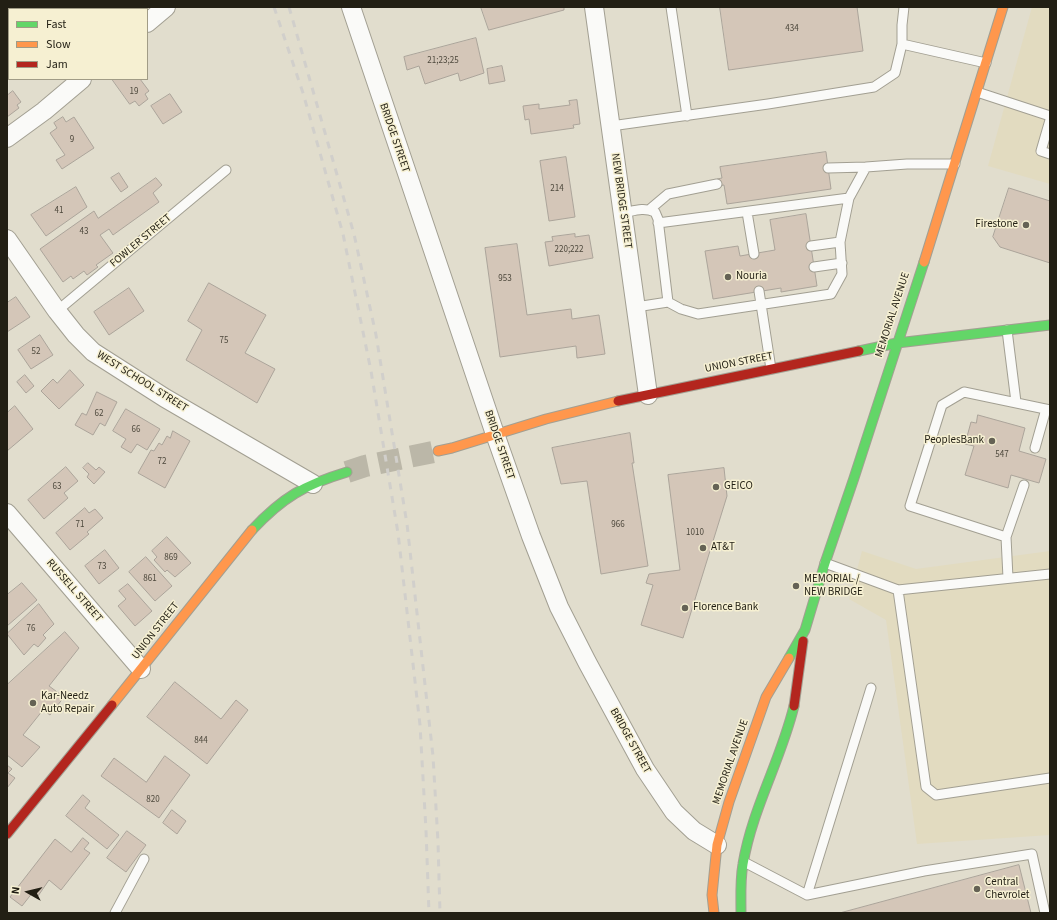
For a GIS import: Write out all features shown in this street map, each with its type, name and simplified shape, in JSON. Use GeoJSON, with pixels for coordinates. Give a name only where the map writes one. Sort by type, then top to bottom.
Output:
{"type":"FeatureCollection","features":[{"type":"Feature","properties":{"kind":"main road","name":"MEMORIAL AVENUE"},"geometry":{"type":"LineString","coordinates":[[741,913],[740,890],[749,836],[756,813],[790,724],[798,682],[805,630],[825,563],[955,164],[1003,7]]}},
{"type":"Feature","properties":{"kind":"main road","name":"UNION STREET"},"geometry":{"type":"LineString","coordinates":[[438,450],[554,417],[648,395],[897,343],[1050,325]]}},
{"type":"Feature","properties":{"kind":"main road","name":"UNION STREET"},"geometry":{"type":"LineString","coordinates":[[7,834],[257,524],[291,495],[313,484],[347,472]]}},
{"type":"Feature","properties":{"kind":"main road","name":"MEMORIAL AVENUE"},"geometry":{"type":"LineString","coordinates":[[714,913],[712,895],[717,845],[728,802],[766,697],[805,630]]}},
{"type":"Feature","properties":{"kind":"street"},"geometry":{"type":"LineString","coordinates":[[148,22],[166,7]]}},
{"type":"Feature","properties":{"kind":"street","name":"BRIDGE STREET"},"geometry":{"type":"LineString","coordinates":[[351,7],[495,434],[544,572],[559,607],[590,668],[645,769],[674,812],[694,831],[717,845]]}},
{"type":"Feature","properties":{"kind":"street","name":"NEW BRIDGE STREET"},"geometry":{"type":"LineString","coordinates":[[594,7],[648,395]]}},
{"type":"Feature","properties":{"kind":"street"},"geometry":{"type":"LineString","coordinates":[[7,138],[44,111],[81,80]]}},
{"type":"Feature","properties":{"kind":"street","name":"WEST SCHOOL STREET"},"geometry":{"type":"LineString","coordinates":[[7,239],[57,311],[84,344],[102,358],[165,398],[313,484]]}},
{"type":"Feature","properties":{"kind":"street","name":"RUSSELL STREET"},"geometry":{"type":"LineString","coordinates":[[7,513],[141,669]]}},
{"type":"Feature","properties":{"kind":"lane"},"geometry":{"type":"LineString","coordinates":[[671,7],[687,116]]}},
{"type":"Feature","properties":{"kind":"lane"},"geometry":{"type":"LineString","coordinates":[[611,126],[768,104],[874,87],[895,73],[902,44],[904,7]]}},
{"type":"Feature","properties":{"kind":"lane"},"geometry":{"type":"LineString","coordinates":[[902,44],[986,63]]}},
{"type":"Feature","properties":{"kind":"lane"},"geometry":{"type":"LineString","coordinates":[[977,92],[1050,116]]}},
{"type":"Feature","properties":{"kind":"lane"},"geometry":{"type":"LineString","coordinates":[[1050,120],[1041,151],[1050,154]]}},
{"type":"Feature","properties":{"kind":"lane"},"geometry":{"type":"LineString","coordinates":[[828,168],[907,164],[955,164]]}},
{"type":"Feature","properties":{"kind":"lane"},"geometry":{"type":"LineString","coordinates":[[636,307],[668,302],[681,309],[698,314],[831,294],[842,274],[840,242],[849,198],[866,167]]}},
{"type":"Feature","properties":{"kind":"lane","name":"FOWLER STREET"},"geometry":{"type":"LineString","coordinates":[[57,311],[226,170]]}},
{"type":"Feature","properties":{"kind":"lane"},"geometry":{"type":"LineString","coordinates":[[649,210],[668,194],[717,184]]}},
{"type":"Feature","properties":{"kind":"lane"},"geometry":{"type":"LineString","coordinates":[[658,223],[849,198]]}},
{"type":"Feature","properties":{"kind":"lane"},"geometry":{"type":"LineString","coordinates":[[623,213],[643,209],[655,212],[658,223],[668,302]]}},
{"type":"Feature","properties":{"kind":"lane"},"geometry":{"type":"LineString","coordinates":[[747,212],[754,254]]}},
{"type":"Feature","properties":{"kind":"lane"},"geometry":{"type":"LineString","coordinates":[[811,246],[840,242]]}},
{"type":"Feature","properties":{"kind":"lane"},"geometry":{"type":"LineString","coordinates":[[814,266],[842,262]]}},
{"type":"Feature","properties":{"kind":"lane"},"geometry":{"type":"LineString","coordinates":[[759,291],[760,305],[772,369]]}},
{"type":"Feature","properties":{"kind":"lane"},"geometry":{"type":"LineString","coordinates":[[1007,330],[1016,402]]}},
{"type":"Feature","properties":{"kind":"lane"},"geometry":{"type":"LineString","coordinates":[[1006,537],[910,506],[942,405],[964,392],[1048,410],[1035,448]]}},
{"type":"Feature","properties":{"kind":"lane"},"geometry":{"type":"LineString","coordinates":[[1008,578],[1006,537],[1024,485]]}},
{"type":"Feature","properties":{"kind":"lane"},"geometry":{"type":"LineString","coordinates":[[825,563],[898,590],[1050,574]]}},
{"type":"Feature","properties":{"kind":"lane"},"geometry":{"type":"LineString","coordinates":[[898,590],[926,787],[936,795],[1050,778]]}},
{"type":"Feature","properties":{"kind":"lane"},"geometry":{"type":"LineString","coordinates":[[807,895],[871,688]]}},
{"type":"Feature","properties":{"kind":"lane"},"geometry":{"type":"LineString","coordinates":[[744,862],[807,895],[924,871],[1032,854],[1045,913]]}},
{"type":"Feature","properties":{"kind":"lane"},"geometry":{"type":"LineString","coordinates":[[115,913],[144,859]]}},
{"type":"Feature","properties":{"kind":"shaded area"},"geometry":{"type":"Polygon","coordinates":[[[1032,7],[1050,7],[1050,184],[988,166],[1032,7]]]}},
{"type":"Feature","properties":{"kind":"shaded area"},"geometry":{"type":"Polygon","coordinates":[[[862,551],[916,569],[1050,551],[1050,835],[917,844],[886,620],[849,599],[862,551]]]}},
{"type":"Feature","properties":{"kind":"building"},"geometry":{"type":"Polygon","coordinates":[[[481,7],[564,7],[564,10],[489,30],[481,7]]]}},
{"type":"Feature","properties":{"kind":"building"},"geometry":{"type":"Polygon","coordinates":[[[720,7],[857,7],[863,51],[729,70],[720,7]]]}},
{"type":"Feature","properties":{"kind":"building"},"geometry":{"type":"Polygon","coordinates":[[[476,38],[484,73],[460,81],[458,73],[425,84],[419,66],[407,70],[404,57],[476,38]]]}},
{"type":"Feature","properties":{"kind":"building"},"geometry":{"type":"Polygon","coordinates":[[[502,66],[505,81],[489,84],[487,69],[502,66]]]}},
{"type":"Feature","properties":{"kind":"building"},"geometry":{"type":"Polygon","coordinates":[[[113,80],[141,80],[149,91],[145,94],[148,99],[139,106],[135,101],[130,104],[113,80]]]}},
{"type":"Feature","properties":{"kind":"building"},"geometry":{"type":"Polygon","coordinates":[[[13,91],[21,102],[17,105],[19,108],[7,117],[7,93],[8,94],[13,91]]]}},
{"type":"Feature","properties":{"kind":"building"},"geometry":{"type":"Polygon","coordinates":[[[170,94],[182,112],[163,124],[151,106],[170,94]]]}},
{"type":"Feature","properties":{"kind":"building"},"geometry":{"type":"Polygon","coordinates":[[[577,100],[580,124],[573,125],[574,128],[531,134],[529,119],[525,120],[523,106],[539,104],[539,109],[570,105],[569,101],[577,100]]]}},
{"type":"Feature","properties":{"kind":"building"},"geometry":{"type":"Polygon","coordinates":[[[63,117],[66,122],[74,117],[94,148],[62,169],[56,160],[65,155],[50,133],[57,128],[54,123],[63,117]]]}},
{"type":"Feature","properties":{"kind":"building"},"geometry":{"type":"Polygon","coordinates":[[[826,152],[831,189],[727,204],[724,185],[718,186],[717,179],[722,178],[720,167],[826,152]]]}},
{"type":"Feature","properties":{"kind":"building"},"geometry":{"type":"Polygon","coordinates":[[[566,157],[575,217],[549,221],[540,161],[566,157]]]}},
{"type":"Feature","properties":{"kind":"building"},"geometry":{"type":"Polygon","coordinates":[[[119,173],[128,187],[121,192],[111,178],[119,173]]]}},
{"type":"Feature","properties":{"kind":"building"},"geometry":{"type":"Polygon","coordinates":[[[156,178],[162,185],[153,193],[159,202],[113,235],[109,229],[100,235],[113,253],[96,265],[98,267],[87,275],[84,271],[73,279],[71,276],[63,282],[40,249],[94,211],[98,218],[156,178]]]}},
{"type":"Feature","properties":{"kind":"building"},"geometry":{"type":"Polygon","coordinates":[[[76,187],[87,207],[46,236],[31,215],[76,187]]]}},
{"type":"Feature","properties":{"kind":"building"},"geometry":{"type":"Polygon","coordinates":[[[1009,188],[1050,201],[1050,263],[1000,247],[993,237],[1009,188]]]}},
{"type":"Feature","properties":{"kind":"building"},"geometry":{"type":"Polygon","coordinates":[[[806,214],[817,286],[781,292],[781,288],[713,299],[705,251],[738,246],[740,256],[775,250],[770,220],[806,214]]]}},
{"type":"Feature","properties":{"kind":"building"},"geometry":{"type":"Polygon","coordinates":[[[575,234],[575,237],[589,235],[593,258],[549,266],[545,242],[553,241],[552,237],[575,234]]]}},
{"type":"Feature","properties":{"kind":"building"},"geometry":{"type":"Polygon","coordinates":[[[517,244],[527,315],[571,309],[572,319],[599,315],[605,354],[577,358],[576,346],[500,357],[485,248],[517,244]]]}},
{"type":"Feature","properties":{"kind":"building"},"geometry":{"type":"Polygon","coordinates":[[[209,283],[266,315],[245,353],[275,369],[257,403],[186,360],[202,330],[188,321],[209,283]]]}},
{"type":"Feature","properties":{"kind":"building"},"geometry":{"type":"Polygon","coordinates":[[[129,288],[144,311],[109,335],[94,312],[129,288]]]}},
{"type":"Feature","properties":{"kind":"building"},"geometry":{"type":"Polygon","coordinates":[[[16,297],[30,317],[7,332],[7,303],[16,297]]]}},
{"type":"Feature","properties":{"kind":"building"},"geometry":{"type":"Polygon","coordinates":[[[40,335],[53,355],[31,369],[18,350],[40,335]]]}},
{"type":"Feature","properties":{"kind":"building"},"geometry":{"type":"Polygon","coordinates":[[[70,370],[84,385],[59,409],[41,391],[53,379],[57,383],[70,370]]]}},
{"type":"Feature","properties":{"kind":"building"},"geometry":{"type":"Polygon","coordinates":[[[25,375],[34,386],[26,393],[17,382],[25,375]]]}},
{"type":"Feature","properties":{"kind":"building"},"geometry":{"type":"Polygon","coordinates":[[[97,392],[117,402],[105,426],[100,423],[93,435],[75,425],[82,413],[86,415],[97,392]]]}},
{"type":"Feature","properties":{"kind":"building"},"geometry":{"type":"Polygon","coordinates":[[[15,406],[33,429],[7,451],[7,413],[15,406]]]}},
{"type":"Feature","properties":{"kind":"building"},"geometry":{"type":"Polygon","coordinates":[[[126,409],[160,429],[147,450],[137,444],[131,453],[121,447],[126,439],[113,431],[126,409]]]}},
{"type":"Feature","properties":{"kind":"building"},"geometry":{"type":"Polygon","coordinates":[[[978,415],[1025,428],[1019,451],[1046,459],[1039,483],[1011,475],[1008,488],[965,475],[974,446],[965,444],[971,422],[976,423],[978,415]]]}},
{"type":"Feature","properties":{"kind":"building"},"geometry":{"type":"Polygon","coordinates":[[[173,431],[190,441],[165,488],[138,473],[151,450],[154,451],[159,443],[162,445],[167,436],[170,438],[173,431]]]}},
{"type":"Feature","properties":{"kind":"building"},"geometry":{"type":"Polygon","coordinates":[[[630,433],[634,463],[632,463],[648,566],[601,574],[587,481],[561,484],[552,448],[630,433]]]}},
{"type":"Feature","properties":{"kind":"building"},"geometry":{"type":"Polygon","coordinates":[[[88,463],[96,470],[99,467],[105,472],[94,484],[87,477],[89,474],[83,468],[88,463]]]}},
{"type":"Feature","properties":{"kind":"building"},"geometry":{"type":"Polygon","coordinates":[[[66,467],[78,481],[64,493],[68,498],[44,519],[28,500],[66,467]]]}},
{"type":"Feature","properties":{"kind":"building"},"geometry":{"type":"Polygon","coordinates":[[[724,468],[727,496],[683,638],[641,625],[653,585],[646,583],[649,574],[680,570],[668,475],[724,468]]]}},
{"type":"Feature","properties":{"kind":"building"},"geometry":{"type":"Polygon","coordinates":[[[85,508],[89,513],[95,509],[103,518],[87,532],[89,534],[70,550],[56,533],[85,508]]]}},
{"type":"Feature","properties":{"kind":"building"},"geometry":{"type":"Polygon","coordinates":[[[167,537],[191,563],[175,577],[167,570],[165,572],[154,560],[157,557],[152,551],[167,537]]]}},
{"type":"Feature","properties":{"kind":"building"},"geometry":{"type":"Polygon","coordinates":[[[105,550],[119,568],[99,584],[85,566],[105,550]]]}},
{"type":"Feature","properties":{"kind":"building"},"geometry":{"type":"Polygon","coordinates":[[[146,557],[172,586],[155,601],[129,572],[146,557]]]}},
{"type":"Feature","properties":{"kind":"building"},"geometry":{"type":"Polygon","coordinates":[[[22,583],[37,600],[7,626],[7,595],[22,583]]]}},
{"type":"Feature","properties":{"kind":"building"},"geometry":{"type":"Polygon","coordinates":[[[128,584],[152,611],[135,626],[118,606],[126,599],[119,591],[128,584]]]}},
{"type":"Feature","properties":{"kind":"building"},"geometry":{"type":"Polygon","coordinates":[[[39,604],[54,624],[43,635],[46,638],[38,647],[34,644],[24,655],[7,634],[39,604]]]}},
{"type":"Feature","properties":{"kind":"building","name":"Kar-Needz Auto Repair"},"geometry":{"type":"Polygon","coordinates":[[[65,632],[79,648],[49,686],[64,697],[50,715],[43,710],[23,735],[40,747],[22,767],[7,755],[7,685],[65,632]]]}},
{"type":"Feature","properties":{"kind":"building"},"geometry":{"type":"Polygon","coordinates":[[[175,682],[221,719],[236,700],[248,710],[207,764],[147,717],[175,682]]]}},
{"type":"Feature","properties":{"kind":"building"},"geometry":{"type":"Polygon","coordinates":[[[165,756],[190,775],[159,818],[101,776],[114,758],[146,782],[165,756]]]}},
{"type":"Feature","properties":{"kind":"building"},"geometry":{"type":"Polygon","coordinates":[[[7,765],[12,769],[8,773],[15,778],[7,788],[7,765]]]}},
{"type":"Feature","properties":{"kind":"building"},"geometry":{"type":"Polygon","coordinates":[[[83,795],[90,801],[85,808],[119,835],[107,849],[66,816],[83,795]]]}},
{"type":"Feature","properties":{"kind":"building"},"geometry":{"type":"Polygon","coordinates":[[[172,810],[186,821],[177,834],[163,823],[172,810]]]}},
{"type":"Feature","properties":{"kind":"building"},"geometry":{"type":"Polygon","coordinates":[[[127,831],[146,845],[126,872],[107,858],[127,831]]]}},
{"type":"Feature","properties":{"kind":"building"},"geometry":{"type":"Polygon","coordinates":[[[83,838],[89,843],[84,849],[90,853],[61,890],[49,880],[38,896],[33,892],[22,906],[10,897],[55,839],[71,852],[83,838]]]}},
{"type":"Feature","properties":{"kind":"building","name":"Central Chevrolet"},"geometry":{"type":"Polygon","coordinates":[[[1019,865],[1031,913],[840,913],[1019,865]]]}},
{"type":"Feature","properties":{"kind":"tunnel"},"geometry":{"type":"LineString","coordinates":[[347,472],[365,466],[438,451]]}},
{"type":"Feature","properties":{"kind":"railway"},"geometry":{"type":"LineString","coordinates":[[274,7],[303,93],[343,234],[371,371],[398,533],[420,725],[429,913]]}},
{"type":"Feature","properties":{"kind":"railway"},"geometry":{"type":"LineString","coordinates":[[289,7],[354,234],[376,335],[407,524],[433,756],[440,913]]}},
{"type":"Feature","properties":{"kind":"traffic: fast"},"geometry":{"type":"LineString","coordinates":[[789,658],[805,630],[825,563],[924,262]]}},
{"type":"Feature","properties":{"kind":"traffic: fast"},"geometry":{"type":"LineString","coordinates":[[859,351],[897,343],[1050,325]]}},
{"type":"Feature","properties":{"kind":"traffic: fast"},"geometry":{"type":"LineString","coordinates":[[252,530],[284,501],[306,487],[347,472]]}},
{"type":"Feature","properties":{"kind":"traffic: fast"},"geometry":{"type":"LineString","coordinates":[[741,913],[741,876],[747,844],[760,804],[782,746],[794,706]]}},
{"type":"Feature","properties":{"kind":"traffic: slow"},"geometry":{"type":"LineString","coordinates":[[924,262],[1003,7]]}},
{"type":"Feature","properties":{"kind":"traffic: slow"},"geometry":{"type":"LineString","coordinates":[[438,451],[546,419],[618,401]]}},
{"type":"Feature","properties":{"kind":"traffic: slow"},"geometry":{"type":"LineString","coordinates":[[112,705],[252,530]]}},
{"type":"Feature","properties":{"kind":"traffic: slow"},"geometry":{"type":"LineString","coordinates":[[714,913],[712,895],[717,845],[729,802],[766,697],[789,658]]}},
{"type":"Feature","properties":{"kind":"traffic: jam"},"geometry":{"type":"LineString","coordinates":[[618,401],[859,351]]}},
{"type":"Feature","properties":{"kind":"traffic: jam"},"geometry":{"type":"LineString","coordinates":[[794,706],[803,641]]}},
{"type":"Feature","properties":{"kind":"traffic: jam"},"geometry":{"type":"LineString","coordinates":[[7,834],[112,705]]}},
{"type":"Feature","properties":{"kind":"place","name":"Firestone"},"geometry":{"type":"Point","coordinates":[1026,225]}},
{"type":"Feature","properties":{"kind":"place","name":"Nouria"},"geometry":{"type":"Point","coordinates":[728,277]}},
{"type":"Feature","properties":{"kind":"place","name":"PeoplesBank"},"geometry":{"type":"Point","coordinates":[992,441]}},
{"type":"Feature","properties":{"kind":"place","name":"GEICO"},"geometry":{"type":"Point","coordinates":[716,487]}},
{"type":"Feature","properties":{"kind":"place","name":"AT&T"},"geometry":{"type":"Point","coordinates":[703,548]}},
{"type":"Feature","properties":{"kind":"place","name":"MEMORIAL / NEW BRIDGE"},"geometry":{"type":"Point","coordinates":[796,586]}},
{"type":"Feature","properties":{"kind":"place","name":"Florence Bank"},"geometry":{"type":"Point","coordinates":[685,608]}},
{"type":"Feature","properties":{"kind":"place","name":"Kar-Needz Auto Repair"},"geometry":{"type":"Point","coordinates":[33,703]}},
{"type":"Feature","properties":{"kind":"place","name":"Central Chevrolet"},"geometry":{"type":"Point","coordinates":[977,889]}}]}
